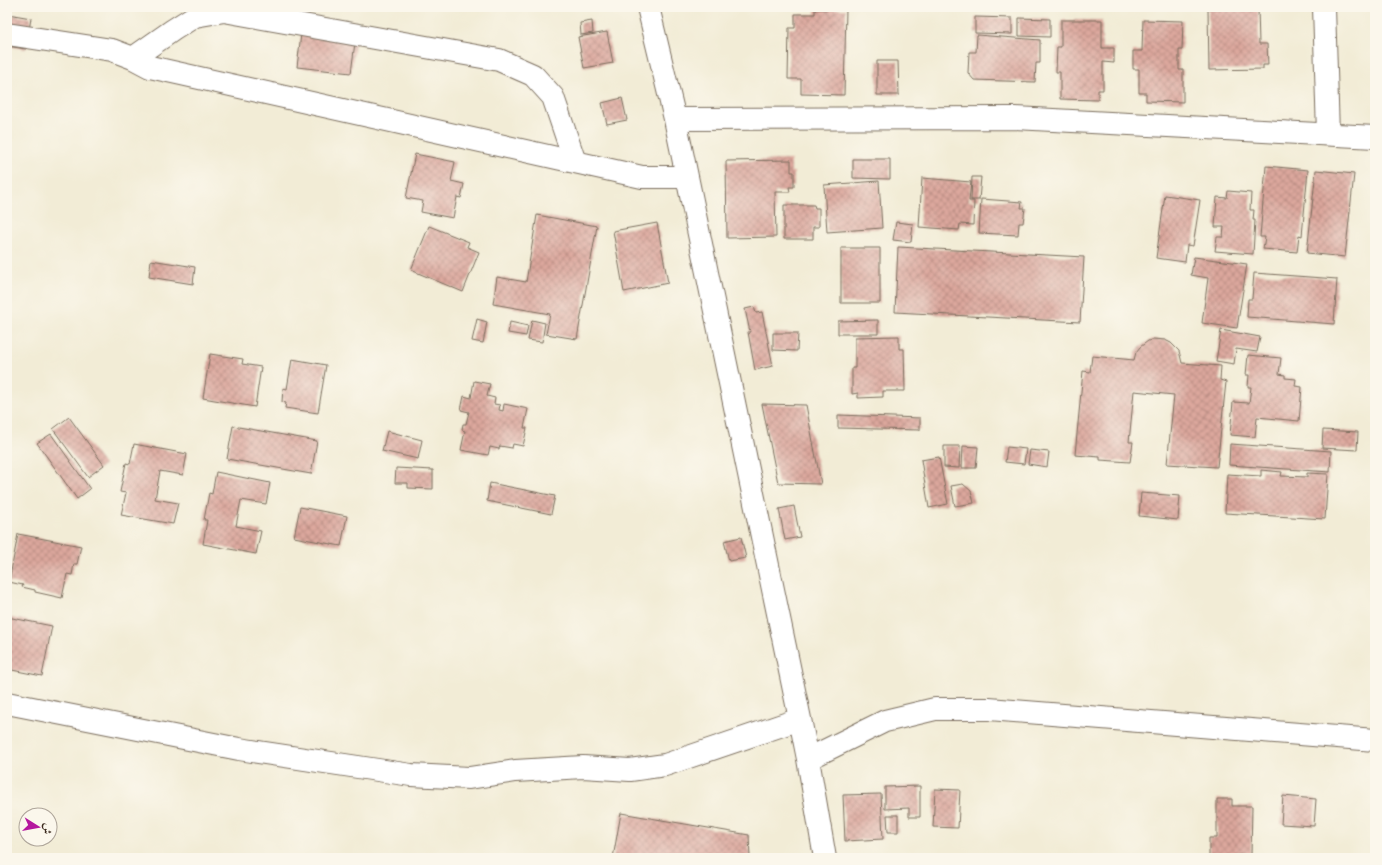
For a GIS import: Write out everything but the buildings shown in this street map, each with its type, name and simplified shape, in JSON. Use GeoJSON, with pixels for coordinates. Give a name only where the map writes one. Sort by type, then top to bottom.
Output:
{"type":"FeatureCollection","features":[{"type":"Feature","properties":{"kind":"street"},"geometry":{"type":"LineString","coordinates":[[648,7],[687,178],[800,719],[825,858]]}},
{"type":"Feature","properties":{"kind":"street"},"geometry":{"type":"LineString","coordinates":[[1324,7],[1328,134]]}},
{"type":"Feature","properties":{"kind":"street"},"geometry":{"type":"LineString","coordinates":[[133,58],[195,16],[224,11],[499,60],[533,75],[553,97],[576,162]]}},
{"type":"Feature","properties":{"kind":"street"},"geometry":{"type":"LineString","coordinates":[[7,34],[112,50],[133,58],[150,67],[642,177],[687,178]]}},
{"type":"Feature","properties":{"kind":"street"},"geometry":{"type":"LineString","coordinates":[[674,119],[1015,118],[1375,137]]}},
{"type":"Feature","properties":{"kind":"street"},"geometry":{"type":"LineString","coordinates":[[7,703],[239,749],[410,775],[469,778],[522,771],[583,767],[630,770],[665,765],[800,719]]}},
{"type":"Feature","properties":{"kind":"street"},"geometry":{"type":"LineString","coordinates":[[808,759],[885,721],[935,709],[989,709],[1375,740]]}}]}
